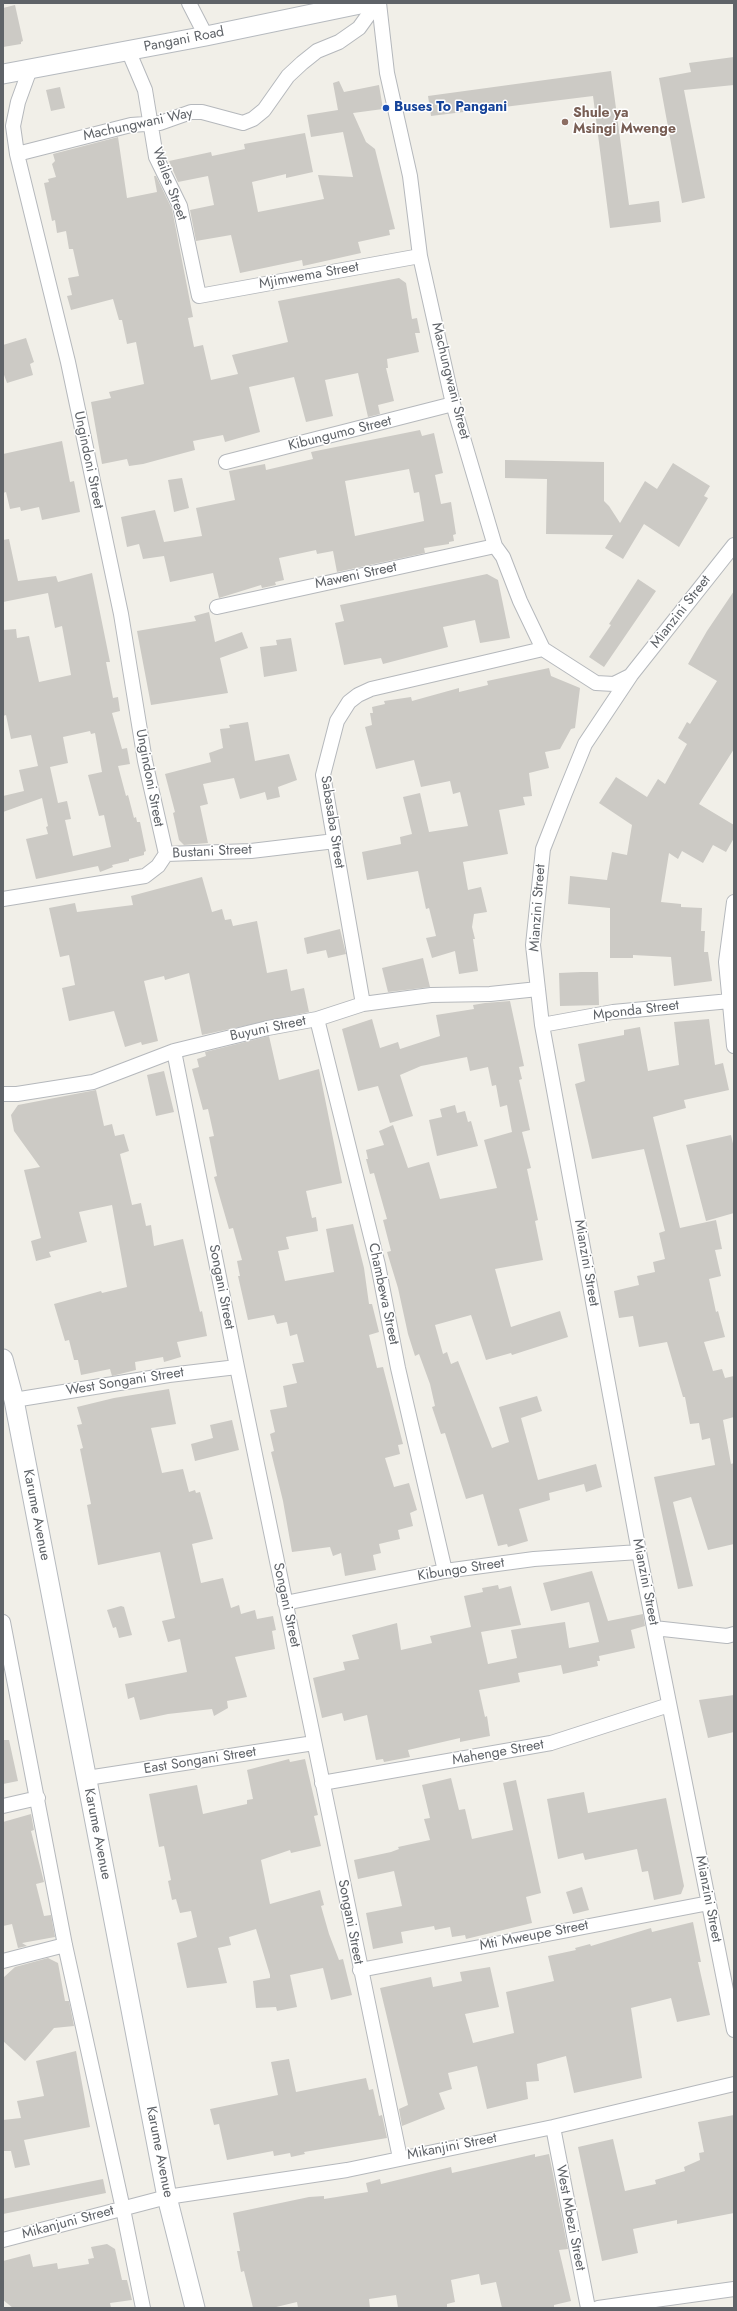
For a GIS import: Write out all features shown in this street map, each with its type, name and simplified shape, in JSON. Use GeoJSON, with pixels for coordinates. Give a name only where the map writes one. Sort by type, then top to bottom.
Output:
{"type":"FeatureCollection","features":[{"type":"Feature","properties":{"kind":"main road","name":"Pangani Road"},"geometry":{"type":"LineString","coordinates":[[3,74],[206,36],[366,3]]}},
{"type":"Feature","properties":{"kind":"main road","name":"Karume Avenue"},"geometry":{"type":"LineString","coordinates":[[3,1358],[14,1400],[87,1778],[159,2199],[195,2308]]}},
{"type":"Feature","properties":{"kind":"street"},"geometry":{"type":"LineString","coordinates":[[189,3],[206,36]]}},
{"type":"Feature","properties":{"kind":"street","name":"Machungwani Way"},"geometry":{"type":"LineString","coordinates":[[17,154],[131,126],[151,124],[190,112],[202,112],[242,124],[253,119],[264,110],[288,76],[302,63],[317,51],[339,42],[359,28],[378,3]]}},
{"type":"Feature","properties":{"kind":"street","name":"Machungwani Street"},"geometry":{"type":"LineString","coordinates":[[378,3],[388,73],[410,176],[420,256],[453,404],[495,546],[503,557],[520,601],[543,649]]}},
{"type":"Feature","properties":{"kind":"street","name":"Wailes Street"},"geometry":{"type":"LineString","coordinates":[[128,50],[145,90],[156,157],[180,206],[199,296]]}},
{"type":"Feature","properties":{"kind":"street","name":"Ungindoni Street"},"geometry":{"type":"LineString","coordinates":[[30,69],[18,102],[14,126],[17,154],[68,362],[121,614],[141,739],[166,854]]}},
{"type":"Feature","properties":{"kind":"street","name":"Mjimwema Street"},"geometry":{"type":"LineString","coordinates":[[199,296],[420,256]]}},
{"type":"Feature","properties":{"kind":"street","name":"Kibungumo Street"},"geometry":{"type":"LineString","coordinates":[[226,462],[453,404]]}},
{"type":"Feature","properties":{"kind":"street","name":"Mianzini Street"},"geometry":{"type":"LineString","coordinates":[[734,545],[631,675],[585,744],[543,849],[533,944],[542,1025],[639,1552],[734,2030]]}},
{"type":"Feature","properties":{"kind":"street","name":"Maweni Street"},"geometry":{"type":"LineString","coordinates":[[217,607],[495,546]]}},
{"type":"Feature","properties":{"kind":"street"},"geometry":{"type":"LineString","coordinates":[[543,649],[596,683],[614,684],[631,675]]}},
{"type":"Feature","properties":{"kind":"street","name":"Sabasaba Street"},"geometry":{"type":"LineString","coordinates":[[363,1004],[323,775],[337,721],[349,702],[358,695],[371,689],[543,649]]}},
{"type":"Feature","properties":{"kind":"street","name":"Bustani Street"},"geometry":{"type":"LineString","coordinates":[[3,899],[145,876],[158,866],[166,854],[251,851],[335,841]]}},
{"type":"Feature","properties":{"kind":"street"},"geometry":{"type":"LineString","coordinates":[[734,902],[726,962],[734,1046]]}},
{"type":"Feature","properties":{"kind":"street","name":"Buyuni Street"},"geometry":{"type":"LineString","coordinates":[[3,1094],[17,1094],[94,1082],[174,1051],[268,1028],[317,1019],[363,1004],[431,995],[490,994],[538,989]]}},
{"type":"Feature","properties":{"kind":"street","name":"Mponda Street"},"geometry":{"type":"LineString","coordinates":[[542,1025],[613,1012],[730,1001]]}},
{"type":"Feature","properties":{"kind":"street","name":"Chambewa Street"},"geometry":{"type":"LineString","coordinates":[[317,1019],[378,1265],[398,1368],[445,1571]]}},
{"type":"Feature","properties":{"kind":"street","name":"Songani Street"},"geometry":{"type":"LineString","coordinates":[[174,1051],[285,1603],[400,2158]]}},
{"type":"Feature","properties":{"kind":"street","name":"West Songani Street"},"geometry":{"type":"LineString","coordinates":[[14,1400],[169,1375],[237,1367]]}},
{"type":"Feature","properties":{"kind":"street","name":"Kibungo Street"},"geometry":{"type":"LineString","coordinates":[[285,1603],[445,1571],[534,1559],[639,1552]]}},
{"type":"Feature","properties":{"kind":"street"},"geometry":{"type":"LineString","coordinates":[[3,1622],[6,1652],[38,1798],[65,1945],[128,2208],[143,2308]]}},
{"type":"Feature","properties":{"kind":"street"},"geometry":{"type":"LineString","coordinates":[[654,1628],[727,1636],[734,1634]]}},
{"type":"Feature","properties":{"kind":"street","name":"Mahenge Street"},"geometry":{"type":"LineString","coordinates":[[322,1783],[551,1743],[669,1705]]}},
{"type":"Feature","properties":{"kind":"street","name":"East Songani Street"},"geometry":{"type":"LineString","coordinates":[[87,1778],[314,1743]]}},
{"type":"Feature","properties":{"kind":"street"},"geometry":{"type":"LineString","coordinates":[[3,1806],[38,1798]]}},
{"type":"Feature","properties":{"kind":"street","name":"Mti Mweupe Street"},"geometry":{"type":"LineString","coordinates":[[360,1970],[709,1903]]}},
{"type":"Feature","properties":{"kind":"street"},"geometry":{"type":"LineString","coordinates":[[3,1961],[65,1945]]}},
{"type":"Feature","properties":{"kind":"street","name":"Mikanjini Street"},"geometry":{"type":"LineString","coordinates":[[128,2208],[159,2199],[347,2170],[553,2127],[734,2084]]}},
{"type":"Feature","properties":{"kind":"street","name":"West Mbezi Street"},"geometry":{"type":"LineString","coordinates":[[553,2127],[588,2308]]}},
{"type":"Feature","properties":{"kind":"street","name":"Mikanjuni Street"},"geometry":{"type":"LineString","coordinates":[[3,2240],[128,2208]]}},
{"type":"Feature","properties":{"kind":"street"},"geometry":{"type":"LineString","coordinates":[[598,2308],[701,2302],[734,2289]]}},
{"type":"Feature","properties":{"kind":"building"},"geometry":{"type":"Polygon","coordinates":[[[15,5],[23,41],[21,44],[3,47],[3,8],[15,5]]]}},
{"type":"Feature","properties":{"kind":"building"},"geometry":{"type":"Polygon","coordinates":[[[734,57],[734,85],[684,90],[705,198],[682,203],[659,78],[691,72],[689,63],[734,57]]]}},
{"type":"Feature","properties":{"kind":"building"},"geometry":{"type":"Polygon","coordinates":[[[611,71],[629,205],[659,201],[661,222],[610,228],[593,96],[431,116],[428,96],[611,71]]]}},
{"type":"Feature","properties":{"kind":"building"},"geometry":{"type":"Polygon","coordinates":[[[339,81],[344,92],[379,85],[383,109],[353,113],[366,142],[375,149],[395,229],[389,230],[390,235],[358,242],[361,253],[303,266],[302,260],[240,273],[231,235],[196,241],[190,210],[214,205],[208,176],[178,182],[169,161],[211,152],[212,156],[245,149],[244,144],[305,133],[313,172],[286,178],[286,174],[252,182],[258,212],[324,199],[318,175],[353,177],[343,132],[311,137],[307,115],[338,110],[333,83],[339,81]]]}},
{"type":"Feature","properties":{"kind":"building"},"geometry":{"type":"Polygon","coordinates":[[[60,87],[65,108],[51,111],[46,90],[60,87]]]}},
{"type":"Feature","properties":{"kind":"building"},"geometry":{"type":"Polygon","coordinates":[[[118,137],[127,198],[157,192],[154,176],[156,176],[172,209],[193,317],[188,318],[194,347],[203,345],[211,380],[238,374],[232,355],[288,342],[278,301],[399,278],[406,283],[412,319],[417,318],[420,333],[415,333],[419,352],[387,359],[388,368],[386,368],[394,401],[378,405],[380,414],[368,417],[358,373],[325,380],[333,416],[306,422],[294,377],[249,387],[260,432],[225,442],[223,435],[193,441],[195,450],[143,464],[129,466],[127,459],[102,464],[91,402],[111,398],[109,392],[144,384],[136,342],[127,344],[122,320],[119,320],[113,299],[71,310],[67,296],[72,295],[68,278],[79,276],[73,249],[69,249],[66,231],[57,233],[55,220],[52,221],[44,183],[49,182],[48,179],[56,177],[52,164],[55,161],[53,154],[118,137]]]}},
{"type":"Feature","properties":{"kind":"building"},"geometry":{"type":"Polygon","coordinates":[[[26,338],[34,362],[30,364],[33,375],[7,383],[3,372],[3,345],[26,338]]]}},
{"type":"Feature","properties":{"kind":"building"},"geometry":{"type":"Polygon","coordinates":[[[420,430],[422,436],[434,433],[443,473],[435,475],[441,504],[451,502],[456,534],[453,535],[454,541],[449,542],[449,544],[424,548],[425,553],[337,572],[333,551],[317,554],[316,550],[279,558],[284,580],[275,582],[276,585],[262,588],[261,585],[219,598],[213,573],[170,582],[164,556],[143,559],[139,544],[127,547],[121,517],[155,510],[164,542],[202,536],[196,508],[235,500],[229,471],[265,464],[266,470],[313,459],[311,452],[420,430]],[[409,469],[345,481],[355,536],[424,521],[419,492],[414,493],[409,469]]]}},
{"type":"Feature","properties":{"kind":"building"},"geometry":{"type":"Polygon","coordinates":[[[62,441],[70,482],[74,481],[80,512],[42,520],[39,507],[21,511],[20,507],[10,509],[6,492],[3,493],[3,454],[62,441]]]}},
{"type":"Feature","properties":{"kind":"building"},"geometry":{"type":"Polygon","coordinates":[[[505,460],[604,462],[604,501],[620,523],[645,481],[657,489],[673,463],[710,486],[704,496],[708,498],[679,547],[644,524],[623,559],[605,548],[613,535],[546,534],[547,479],[505,478],[505,460]]]}},
{"type":"Feature","properties":{"kind":"building"},"geometry":{"type":"Polygon","coordinates":[[[182,478],[189,508],[174,512],[168,480],[182,478]]]}},
{"type":"Feature","properties":{"kind":"building"},"geometry":{"type":"Polygon","coordinates":[[[9,539],[18,581],[56,576],[58,582],[92,573],[110,662],[106,662],[113,698],[118,697],[120,711],[112,713],[122,749],[127,748],[130,764],[118,766],[134,818],[136,817],[137,822],[140,822],[146,851],[144,852],[144,855],[129,859],[129,861],[112,865],[113,867],[100,872],[98,866],[36,879],[26,839],[48,834],[46,827],[48,826],[42,798],[3,812],[3,796],[24,791],[19,770],[38,766],[31,735],[11,739],[6,715],[3,716],[3,630],[16,629],[17,638],[29,636],[39,682],[71,675],[62,626],[55,628],[48,593],[3,602],[3,540],[9,539]],[[90,731],[63,737],[68,763],[50,767],[58,803],[67,801],[71,819],[65,820],[73,856],[111,847],[104,815],[99,816],[88,775],[102,772],[95,733],[91,734],[90,731]]]}},
{"type":"Feature","properties":{"kind":"building"},"geometry":{"type":"Polygon","coordinates":[[[487,574],[498,580],[510,638],[480,643],[475,620],[443,627],[448,647],[383,664],[381,658],[344,665],[335,623],[344,621],[340,605],[487,574]]]}},
{"type":"Feature","properties":{"kind":"building"},"geometry":{"type":"Polygon","coordinates":[[[638,579],[656,591],[604,667],[589,657],[611,625],[609,624],[638,579]]]}},
{"type":"Feature","properties":{"kind":"building"},"geometry":{"type":"Polygon","coordinates":[[[734,591],[734,749],[699,804],[734,825],[734,838],[726,852],[713,845],[703,863],[682,851],[678,859],[669,853],[661,902],[681,904],[681,907],[702,908],[701,931],[705,931],[704,952],[708,952],[712,981],[674,986],[671,957],[633,955],[633,958],[610,958],[610,908],[568,904],[570,876],[607,880],[612,852],[627,855],[632,825],[599,803],[616,777],[647,797],[658,779],[665,784],[687,744],[678,738],[687,722],[690,724],[717,681],[688,664],[707,631],[734,591]]]}},
{"type":"Feature","properties":{"kind":"building"},"geometry":{"type":"Polygon","coordinates":[[[209,612],[215,642],[242,632],[248,648],[220,658],[228,693],[151,705],[137,631],[196,621],[194,616],[209,612]]]}},
{"type":"Feature","properties":{"kind":"building"},"geometry":{"type":"Polygon","coordinates":[[[291,638],[297,671],[264,677],[260,647],[277,645],[276,640],[291,638]]]}},
{"type":"Feature","properties":{"kind":"building"},"geometry":{"type":"Polygon","coordinates":[[[549,668],[551,676],[580,688],[575,728],[571,729],[560,749],[545,752],[549,768],[529,773],[532,796],[523,797],[525,805],[499,810],[508,854],[463,862],[468,890],[481,887],[487,912],[474,914],[472,927],[475,939],[473,939],[478,971],[459,974],[455,951],[432,958],[426,938],[436,936],[429,908],[426,909],[418,871],[367,880],[362,852],[401,844],[400,837],[412,834],[403,797],[420,793],[429,832],[468,826],[460,792],[453,794],[450,781],[421,787],[414,760],[376,769],[365,727],[372,725],[370,713],[373,713],[372,707],[385,704],[384,701],[411,697],[412,701],[459,688],[459,692],[488,685],[487,681],[549,668]]]}},
{"type":"Feature","properties":{"kind":"building"},"geometry":{"type":"Polygon","coordinates":[[[248,722],[255,761],[289,754],[297,780],[278,787],[280,797],[267,800],[265,792],[240,799],[234,778],[203,784],[208,804],[200,806],[208,843],[184,845],[179,840],[173,813],[175,812],[165,774],[211,762],[209,753],[223,748],[220,729],[230,728],[229,725],[248,722]]]}},
{"type":"Feature","properties":{"kind":"building"},"geometry":{"type":"Polygon","coordinates":[[[202,877],[212,912],[222,909],[225,920],[231,919],[233,926],[257,921],[267,973],[287,969],[291,991],[304,988],[309,1012],[202,1035],[189,973],[165,980],[164,976],[144,981],[158,1041],[142,1045],[141,1042],[125,1047],[114,1011],[69,1021],[62,988],[75,985],[69,955],[60,957],[49,908],[75,903],[77,912],[133,905],[131,896],[202,877]]]}},
{"type":"Feature","properties":{"kind":"building"},"geometry":{"type":"Polygon","coordinates":[[[340,929],[346,954],[328,958],[326,950],[307,954],[304,938],[340,929]]]}},
{"type":"Feature","properties":{"kind":"building"},"geometry":{"type":"Polygon","coordinates":[[[423,958],[430,987],[388,992],[382,968],[423,958]]]}},
{"type":"Feature","properties":{"kind":"building"},"geometry":{"type":"Polygon","coordinates":[[[598,972],[599,1005],[560,1006],[559,973],[598,972]]]}},
{"type":"Feature","properties":{"kind":"building"},"geometry":{"type":"Polygon","coordinates":[[[510,1001],[524,1066],[519,1067],[522,1079],[519,1080],[530,1130],[522,1132],[531,1168],[527,1169],[538,1220],[535,1221],[543,1260],[495,1269],[511,1327],[560,1311],[568,1337],[512,1355],[511,1353],[486,1360],[471,1315],[435,1325],[443,1354],[447,1352],[451,1364],[458,1361],[492,1448],[509,1442],[499,1407],[537,1396],[542,1411],[521,1418],[538,1480],[596,1464],[602,1487],[586,1492],[584,1484],[549,1493],[550,1500],[519,1509],[528,1541],[508,1547],[507,1544],[498,1546],[483,1494],[466,1499],[445,1433],[441,1434],[432,1407],[435,1406],[430,1384],[419,1354],[415,1356],[408,1334],[398,1288],[387,1252],[391,1251],[383,1220],[387,1219],[374,1173],[370,1174],[366,1159],[368,1159],[366,1150],[384,1145],[379,1131],[393,1125],[408,1168],[429,1162],[440,1199],[497,1188],[484,1140],[512,1132],[507,1105],[500,1107],[496,1085],[492,1086],[488,1067],[470,1071],[467,1057],[421,1066],[400,1075],[413,1116],[390,1123],[378,1086],[358,1091],[342,1029],[372,1019],[380,1048],[398,1042],[400,1049],[440,1036],[436,1015],[474,1009],[473,1005],[510,1001]]]}},
{"type":"Feature","properties":{"kind":"building"},"geometry":{"type":"Polygon","coordinates":[[[709,1019],[715,1065],[723,1063],[729,1090],[684,1100],[686,1108],[653,1117],[680,1228],[716,1220],[722,1249],[715,1250],[721,1276],[709,1279],[716,1312],[718,1311],[725,1337],[704,1342],[713,1371],[722,1369],[725,1378],[734,1376],[734,1417],[723,1420],[731,1464],[734,1463],[734,1544],[708,1550],[691,1497],[673,1502],[693,1586],[678,1589],[654,1477],[715,1465],[710,1438],[702,1440],[699,1423],[690,1424],[685,1397],[683,1397],[667,1342],[639,1347],[633,1316],[619,1318],[614,1291],[639,1285],[637,1276],[655,1272],[653,1262],[665,1259],[659,1233],[665,1231],[644,1149],[592,1159],[575,1084],[585,1081],[578,1044],[624,1035],[624,1030],[640,1027],[648,1071],[679,1065],[674,1022],[709,1019]]]}},
{"type":"Feature","properties":{"kind":"building"},"geometry":{"type":"Polygon","coordinates":[[[269,1036],[279,1080],[319,1069],[342,1183],[306,1191],[312,1218],[316,1217],[318,1231],[286,1237],[289,1249],[278,1251],[285,1281],[334,1272],[326,1229],[353,1224],[364,1268],[369,1304],[372,1304],[379,1332],[369,1335],[377,1368],[383,1367],[403,1444],[398,1445],[400,1454],[385,1458],[394,1487],[409,1483],[417,1510],[410,1513],[413,1526],[398,1530],[400,1539],[379,1544],[381,1553],[373,1555],[376,1570],[345,1576],[341,1553],[333,1556],[330,1547],[292,1552],[283,1501],[271,1452],[274,1451],[270,1434],[275,1432],[270,1410],[287,1407],[283,1386],[297,1383],[292,1364],[304,1362],[297,1334],[290,1336],[287,1322],[277,1324],[274,1315],[248,1320],[238,1276],[240,1276],[237,1261],[242,1260],[233,1228],[229,1229],[214,1177],[217,1176],[209,1137],[214,1136],[208,1109],[203,1110],[192,1069],[199,1067],[197,1059],[206,1056],[205,1052],[269,1036]]]}},
{"type":"Feature","properties":{"kind":"building"},"geometry":{"type":"Polygon","coordinates":[[[164,1071],[174,1112],[156,1116],[147,1075],[164,1071]]]}},
{"type":"Feature","properties":{"kind":"building"},"geometry":{"type":"Polygon","coordinates":[[[96,1090],[104,1126],[112,1124],[115,1136],[124,1134],[129,1151],[120,1154],[132,1205],[141,1203],[146,1226],[151,1225],[154,1246],[183,1239],[207,1336],[177,1342],[181,1357],[164,1362],[163,1357],[135,1362],[136,1370],[112,1376],[110,1369],[81,1375],[78,1360],[74,1360],[69,1340],[65,1341],[54,1304],[101,1291],[102,1293],[127,1287],[112,1205],[79,1212],[87,1242],[49,1252],[51,1257],[36,1261],[31,1241],[41,1238],[24,1170],[40,1167],[14,1131],[11,1115],[18,1105],[96,1090]]]}},
{"type":"Feature","properties":{"kind":"building"},"geometry":{"type":"Polygon","coordinates":[[[455,1105],[457,1113],[465,1111],[468,1122],[471,1121],[478,1146],[437,1156],[429,1120],[442,1117],[440,1109],[455,1105]]]}},
{"type":"Feature","properties":{"kind":"building"},"geometry":{"type":"Polygon","coordinates":[[[731,1135],[734,1148],[734,1213],[706,1221],[686,1145],[731,1135]]]}},
{"type":"Feature","properties":{"kind":"building"},"geometry":{"type":"Polygon","coordinates":[[[169,1389],[176,1424],[151,1428],[162,1473],[183,1469],[189,1492],[195,1490],[196,1493],[200,1492],[213,1539],[192,1544],[201,1583],[223,1578],[231,1608],[239,1605],[241,1614],[255,1610],[257,1619],[273,1616],[276,1630],[272,1631],[275,1649],[235,1657],[247,1697],[227,1701],[228,1708],[214,1716],[212,1709],[168,1714],[140,1720],[134,1697],[128,1699],[125,1684],[187,1672],[180,1639],[168,1642],[162,1621],[175,1618],[160,1552],[98,1565],[87,1505],[91,1504],[80,1449],[83,1448],[77,1425],[82,1424],[77,1407],[114,1398],[169,1389]]]}},
{"type":"Feature","properties":{"kind":"building"},"geometry":{"type":"Polygon","coordinates":[[[232,1420],[239,1450],[195,1461],[191,1444],[213,1438],[210,1425],[232,1420]]]}},
{"type":"Feature","properties":{"kind":"building"},"geometry":{"type":"Polygon","coordinates":[[[592,1571],[608,1621],[643,1614],[645,1626],[631,1630],[635,1648],[599,1656],[600,1661],[597,1661],[598,1666],[563,1674],[561,1665],[518,1673],[520,1682],[479,1690],[485,1717],[487,1716],[490,1736],[460,1742],[460,1738],[408,1750],[410,1757],[384,1762],[383,1759],[376,1760],[367,1715],[344,1721],[342,1713],[322,1718],[313,1678],[345,1670],[343,1662],[359,1659],[352,1635],[397,1623],[401,1650],[432,1643],[430,1636],[471,1627],[464,1596],[483,1592],[482,1588],[498,1585],[499,1589],[511,1586],[521,1625],[481,1632],[488,1664],[517,1658],[511,1630],[565,1622],[569,1648],[599,1642],[589,1602],[551,1611],[543,1583],[592,1571]]]}},
{"type":"Feature","properties":{"kind":"building"},"geometry":{"type":"Polygon","coordinates":[[[121,1606],[124,1607],[132,1635],[119,1638],[116,1627],[113,1628],[107,1610],[121,1606]]]}},
{"type":"Feature","properties":{"kind":"building"},"geometry":{"type":"Polygon","coordinates":[[[734,1695],[734,1732],[708,1738],[699,1700],[734,1695]]]}},
{"type":"Feature","properties":{"kind":"building"},"geometry":{"type":"Polygon","coordinates":[[[3,1740],[9,1740],[18,1781],[3,1784],[3,1740]]]}},
{"type":"Feature","properties":{"kind":"building"},"geometry":{"type":"Polygon","coordinates":[[[289,1759],[290,1762],[305,1759],[318,1815],[314,1816],[321,1846],[291,1853],[290,1850],[261,1860],[270,1904],[320,1890],[324,1905],[321,1906],[329,1934],[339,1960],[343,1959],[352,1995],[331,2000],[323,1968],[290,1975],[297,2007],[277,2011],[276,2007],[256,2008],[253,1981],[270,1978],[270,1975],[256,1929],[229,1937],[231,1945],[218,1948],[227,1983],[187,1988],[177,1943],[197,1937],[191,1911],[180,1913],[176,1899],[172,1900],[168,1881],[171,1880],[164,1846],[159,1847],[149,1794],[197,1785],[203,1814],[247,1804],[247,1800],[253,1799],[247,1770],[289,1759]]]}},
{"type":"Feature","properties":{"kind":"building"},"geometry":{"type":"Polygon","coordinates":[[[451,1778],[459,1810],[465,1809],[472,1839],[513,1830],[503,1783],[516,1780],[541,1893],[526,1897],[532,1923],[466,1939],[465,1935],[452,1937],[450,1927],[435,1930],[434,1926],[401,1932],[403,1943],[373,1949],[366,1913],[402,1906],[394,1871],[358,1879],[354,1860],[391,1852],[399,1849],[398,1847],[430,1840],[424,1819],[430,1818],[422,1785],[451,1778]]]}},
{"type":"Feature","properties":{"kind":"building"},"geometry":{"type":"Polygon","coordinates":[[[584,1792],[588,1813],[666,1798],[684,1886],[681,1894],[654,1900],[648,1871],[642,1872],[637,1849],[585,1860],[583,1853],[558,1859],[547,1799],[584,1792]]]}},
{"type":"Feature","properties":{"kind":"building"},"geometry":{"type":"Polygon","coordinates":[[[31,1814],[34,1830],[31,1831],[44,1882],[36,1884],[44,1916],[51,1915],[55,1937],[22,1943],[27,1946],[18,1948],[12,1924],[3,1926],[3,1822],[31,1814]]]}},
{"type":"Feature","properties":{"kind":"building"},"geometry":{"type":"Polygon","coordinates":[[[582,1887],[589,1910],[573,1914],[566,1892],[582,1887]]]}},
{"type":"Feature","properties":{"kind":"building"},"geometry":{"type":"Polygon","coordinates":[[[693,1922],[701,1962],[698,1962],[710,2015],[677,2022],[671,1998],[631,2008],[642,2078],[574,2093],[566,2056],[537,2064],[539,2081],[526,2082],[528,2099],[487,2109],[477,2066],[448,2073],[452,2089],[439,2093],[445,2109],[402,2126],[399,2109],[408,2105],[380,1988],[431,1977],[433,1987],[462,1981],[460,1972],[490,1967],[499,2007],[465,2014],[473,2043],[514,2033],[506,1992],[554,1981],[548,1956],[576,1950],[575,1948],[590,1944],[591,1946],[651,1928],[652,1932],[693,1922]]]}},
{"type":"Feature","properties":{"kind":"building"},"geometry":{"type":"Polygon","coordinates":[[[48,1958],[58,1963],[65,2001],[69,2001],[74,2026],[54,2028],[25,2061],[3,2041],[3,1978],[15,1967],[48,1958]]]}},
{"type":"Feature","properties":{"kind":"building"},"geometry":{"type":"Polygon","coordinates":[[[76,2051],[90,2127],[24,2140],[30,2165],[15,2168],[11,2151],[3,2151],[3,2120],[21,2118],[17,2101],[44,2096],[36,2061],[76,2051]]]}},
{"type":"Feature","properties":{"kind":"building"},"geometry":{"type":"Polygon","coordinates":[[[289,2059],[296,2092],[366,2078],[369,2090],[373,2089],[379,2116],[382,2115],[387,2138],[304,2152],[305,2154],[291,2157],[290,2153],[274,2156],[273,2151],[227,2160],[219,2124],[214,2125],[210,2109],[278,2095],[271,2062],[289,2059]]]}},
{"type":"Feature","properties":{"kind":"building"},"geometry":{"type":"Polygon","coordinates":[[[734,2115],[734,2213],[677,2224],[677,2220],[633,2229],[638,2253],[602,2261],[578,2147],[613,2139],[625,2191],[656,2184],[655,2180],[685,2171],[684,2167],[700,2160],[699,2153],[704,2152],[698,2122],[734,2115]]]}},
{"type":"Feature","properties":{"kind":"building"},"geometry":{"type":"Polygon","coordinates":[[[535,2154],[535,2157],[549,2154],[568,2249],[559,2250],[571,2301],[554,2305],[554,2308],[502,2308],[496,2282],[481,2285],[479,2274],[451,2280],[455,2302],[447,2304],[447,2308],[398,2308],[396,2295],[369,2299],[370,2308],[298,2308],[297,2302],[272,2308],[253,2308],[244,2271],[241,2272],[237,2251],[240,2251],[233,2213],[309,2197],[324,2196],[324,2199],[368,2192],[366,2183],[380,2179],[381,2184],[451,2167],[452,2173],[535,2154]]]}},
{"type":"Feature","properties":{"kind":"building"},"geometry":{"type":"Polygon","coordinates":[[[103,2179],[106,2193],[3,2214],[3,2199],[103,2179]]]}},
{"type":"Feature","properties":{"kind":"building"},"geometry":{"type":"Polygon","coordinates":[[[107,2244],[115,2249],[122,2280],[127,2280],[132,2300],[110,2303],[111,2308],[13,2308],[3,2300],[3,2261],[30,2254],[33,2267],[57,2263],[58,2269],[89,2264],[88,2259],[94,2258],[91,2247],[107,2244]]]}},
{"type":"Feature","properties":{"kind":"place","name":"Buses To Pangani"},"geometry":{"type":"Point","coordinates":[386,108]}},
{"type":"Feature","properties":{"kind":"place","name":"Shule ya Msingi Mwenge"},"geometry":{"type":"Point","coordinates":[565,122]}}]}
